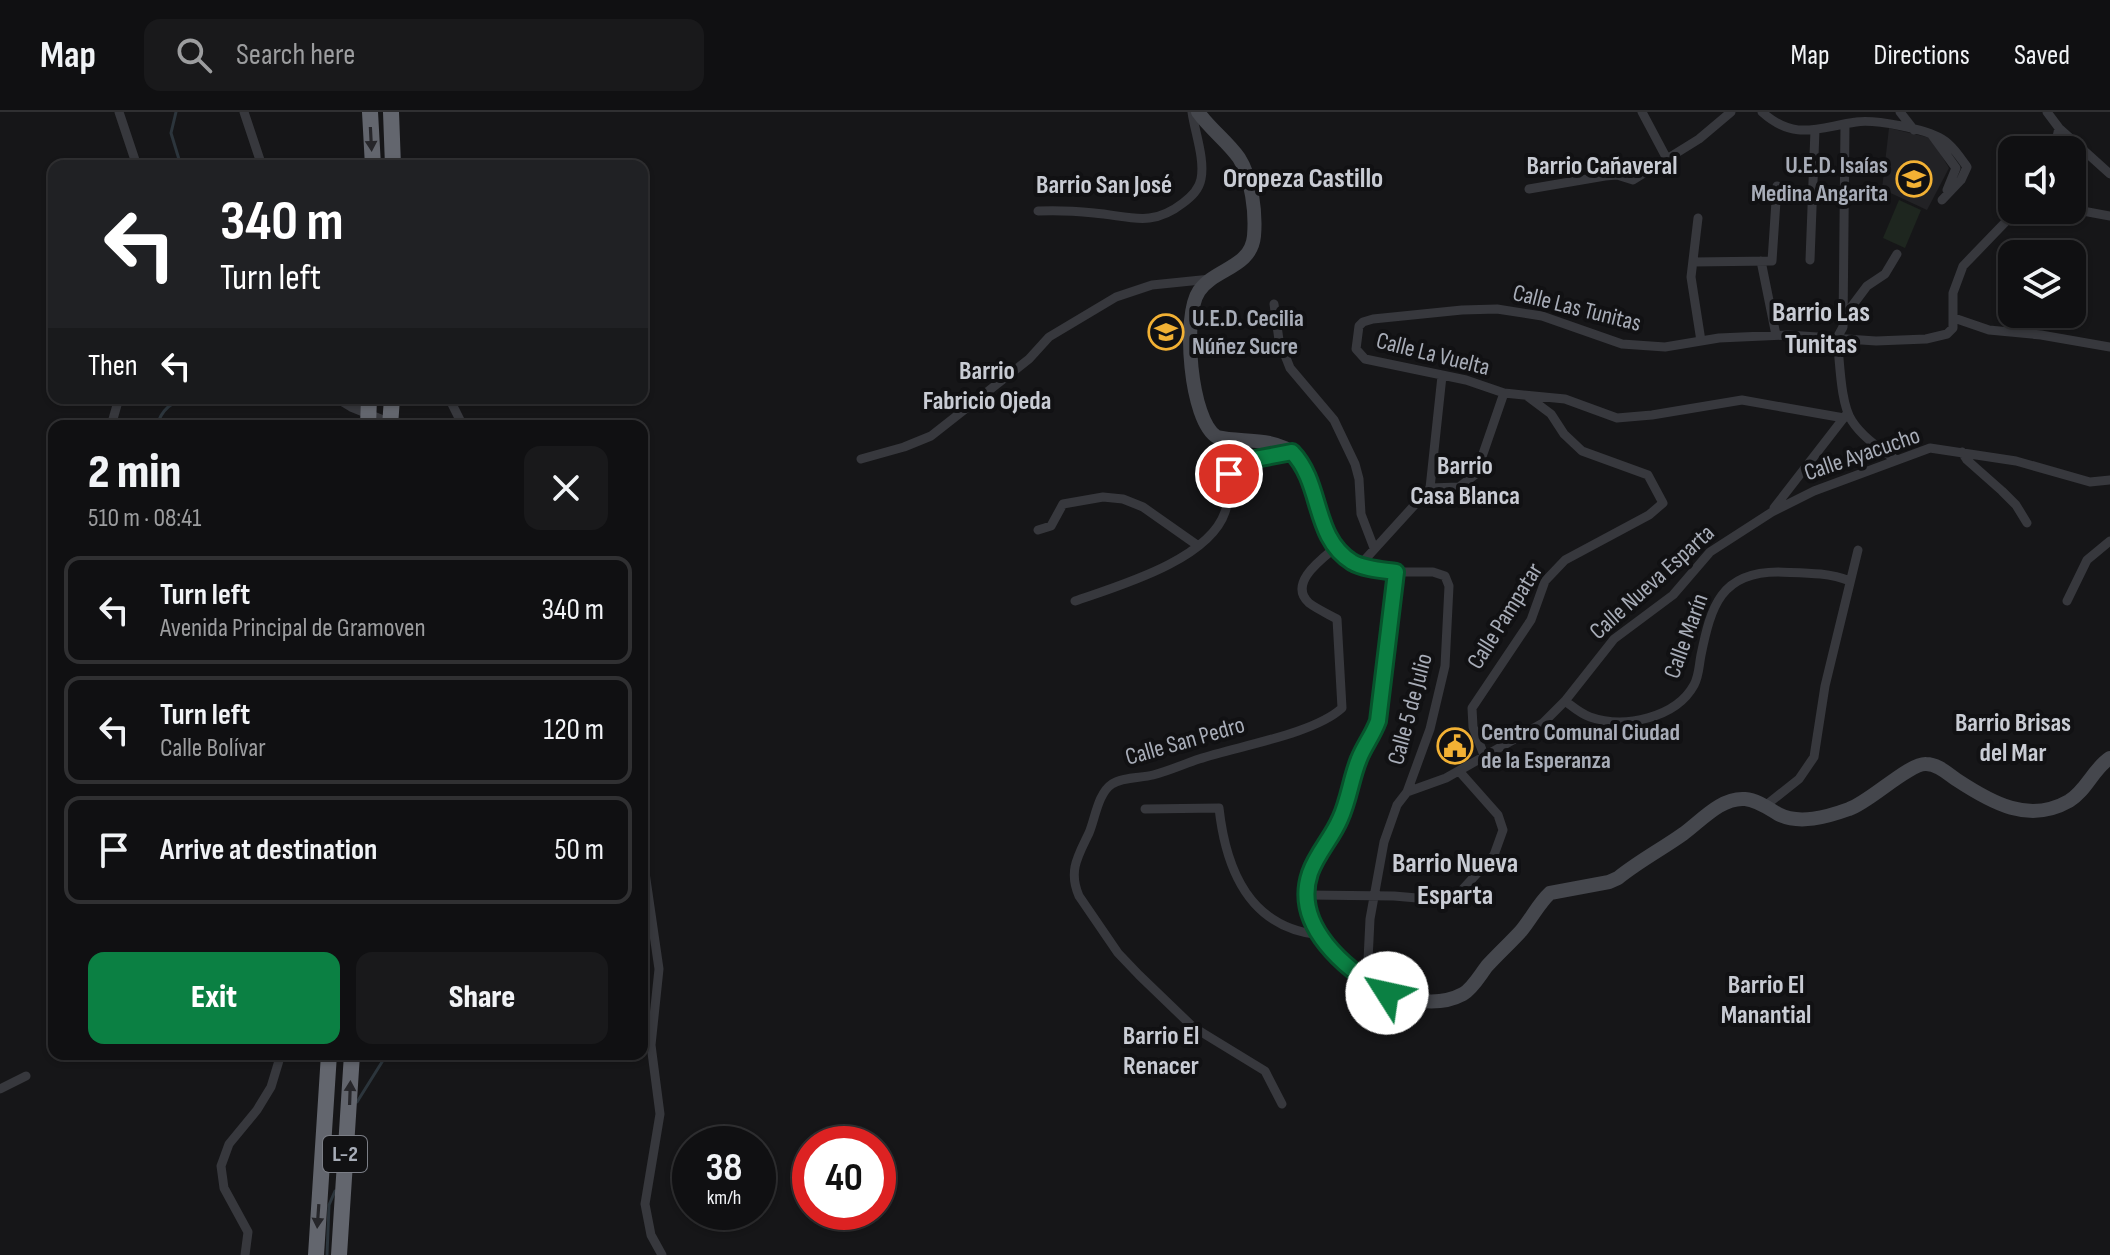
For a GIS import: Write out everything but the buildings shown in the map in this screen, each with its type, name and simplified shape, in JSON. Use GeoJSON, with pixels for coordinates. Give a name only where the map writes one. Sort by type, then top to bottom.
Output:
{"type":"FeatureCollection","features":[{"type":"Feature","properties":{"kind":"highway"},"geometry":{"type":"LineString","coordinates":[[370,112],[373,160]]}},
{"type":"Feature","properties":{"kind":"highway"},"geometry":{"type":"LineString","coordinates":[[391,112],[393,160]]}},
{"type":"Feature","properties":{"kind":"highway","name":"L-2"},"geometry":{"type":"LineString","coordinates":[[316,1255],[329,1060]]}},
{"type":"Feature","properties":{"kind":"highway","name":"L-2"},"geometry":{"type":"LineString","coordinates":[[339,1255],[352,1060]]}},
{"type":"Feature","properties":{"kind":"street"},"geometry":{"type":"LineString","coordinates":[[119,112],[135,160]]}},
{"type":"Feature","properties":{"kind":"street"},"geometry":{"type":"LineString","coordinates":[[244,112],[260,160]]}},
{"type":"Feature","properties":{"kind":"street"},"geometry":{"type":"LineString","coordinates":[[1038,211],[1075,211],[1142,219],[1155,218],[1178,207],[1201,182],[1192,112]]}},
{"type":"Feature","properties":{"kind":"street"},"geometry":{"type":"LineString","coordinates":[[1198,112],[1244,168],[1253,208],[1254,237],[1247,255],[1200,290],[1192,310],[1190,325],[1194,380],[1205,424],[1217,437],[1274,444],[1292,452],[1308,472],[1324,529],[1336,547],[1352,562],[1396,572],[1378,721],[1358,761],[1340,820],[1312,866],[1307,895],[1308,910],[1320,935],[1342,960],[1370,983],[1387,993],[1417,999],[1436,1000],[1462,994],[1520,932],[1550,893],[1618,878],[1729,801],[1744,799],[1765,806],[1781,816],[1798,820],[1862,804],[1912,767],[1925,763],[1940,768],[2004,806],[2020,812],[2044,811],[2071,799],[2110,758]]}},
{"type":"Feature","properties":{"kind":"street"},"geometry":{"type":"LineString","coordinates":[[1642,112],[1667,159]]}},
{"type":"Feature","properties":{"kind":"street"},"geometry":{"type":"LineString","coordinates":[[1529,189],[1605,176],[1617,175],[1633,180],[1699,139],[1731,112]]}},
{"type":"Feature","properties":{"kind":"street"},"geometry":{"type":"LineString","coordinates":[[1762,112],[1786,128],[1799,131],[1859,121],[1923,132],[1942,139],[1967,167],[1961,180],[1942,200],[1956,168],[1923,132],[1900,112]]}},
{"type":"Feature","properties":{"kind":"street"},"geometry":{"type":"LineString","coordinates":[[2047,112],[2059,128],[2110,174]]}},
{"type":"Feature","properties":{"kind":"street"},"geometry":{"type":"LineString","coordinates":[[1845,124],[1843,327],[1837,338],[1846,415],[1896,460]]}},
{"type":"Feature","properties":{"kind":"street"},"geometry":{"type":"LineString","coordinates":[[2057,136],[2059,128]]}},
{"type":"Feature","properties":{"kind":"street"},"geometry":{"type":"LineString","coordinates":[[2059,128],[2060,136]]}},
{"type":"Feature","properties":{"kind":"street"},"geometry":{"type":"LineString","coordinates":[[1810,260],[1815,130]]}},
{"type":"Feature","properties":{"kind":"street"},"geometry":{"type":"LineString","coordinates":[[1693,262],[1772,261],[1777,186]]}},
{"type":"Feature","properties":{"kind":"street"},"geometry":{"type":"LineString","coordinates":[[2086,212],[2110,216]]}},
{"type":"Feature","properties":{"kind":"street"},"geometry":{"type":"LineString","coordinates":[[1698,218],[1692,296],[1701,341]]}},
{"type":"Feature","properties":{"kind":"street"},"geometry":{"type":"LineString","coordinates":[[2004,224],[1963,266],[1953,293],[1954,318],[1997,331],[2110,347]]}},
{"type":"Feature","properties":{"kind":"street"},"geometry":{"type":"LineString","coordinates":[[1842,319],[1867,286],[1885,274],[1897,254]]}},
{"type":"Feature","properties":{"kind":"street"},"geometry":{"type":"LineString","coordinates":[[1761,261],[1776,335]]}},
{"type":"Feature","properties":{"kind":"street"},"geometry":{"type":"LineString","coordinates":[[861,459],[931,436],[1029,359],[1049,337],[1116,297],[1152,285],[1214,278]]}},
{"type":"Feature","properties":{"kind":"street"},"geometry":{"type":"LineString","coordinates":[[1274,304],[1279,340],[1290,368],[1334,420],[1355,464],[1361,514],[1374,548]]}},
{"type":"Feature","properties":{"kind":"street","name":"Calle Las Tunitas"},"geometry":{"type":"LineString","coordinates":[[1356,349],[1359,326],[1363,322],[1482,309],[1512,310],[1542,316],[1622,344],[1665,347],[1776,335],[1876,341],[1926,339],[1947,334],[1953,328],[1954,318]]}},
{"type":"Feature","properties":{"kind":"street","name":"Calle La Vuelta"},"geometry":{"type":"LineString","coordinates":[[1356,349],[1365,359],[1466,380],[1504,393],[1565,399],[1617,418],[1641,417],[1727,400],[1846,415]]}},
{"type":"Feature","properties":{"kind":"street"},"geometry":{"type":"LineString","coordinates":[[1360,565],[1430,488],[1442,376]]}},
{"type":"Feature","properties":{"kind":"street"},"geometry":{"type":"LineString","coordinates":[[1430,488],[1459,487],[1476,474],[1504,393]]}},
{"type":"Feature","properties":{"kind":"street","name":"Calle Pampatar"},"geometry":{"type":"LineString","coordinates":[[1484,755],[1473,727],[1472,708],[1531,620],[1545,581],[1565,560],[1649,515],[1663,503],[1648,475],[1582,451],[1564,434],[1551,414],[1527,396]]}},
{"type":"Feature","properties":{"kind":"street"},"geometry":{"type":"LineString","coordinates":[[346,404],[385,420]]}},
{"type":"Feature","properties":{"kind":"street"},"geometry":{"type":"LineString","coordinates":[[1772,512],[1846,415]]}},
{"type":"Feature","properties":{"kind":"street","name":"Calle Ayacucho"},"geometry":{"type":"LineString","coordinates":[[1772,512],[1814,491],[1930,448],[2016,461],[2090,482],[2110,480]]}},
{"type":"Feature","properties":{"kind":"street"},"geometry":{"type":"LineString","coordinates":[[1075,601],[1157,571],[1197,545],[1225,514],[1230,470],[1255,459],[1292,452]]}},
{"type":"Feature","properties":{"kind":"street"},"geometry":{"type":"LineString","coordinates":[[1962,452],[2016,505],[2027,523]]}},
{"type":"Feature","properties":{"kind":"street"},"geometry":{"type":"LineString","coordinates":[[1038,530],[1051,526],[1063,504],[1116,497],[1143,507],[1197,545]]}},
{"type":"Feature","properties":{"kind":"street","name":"Calle Nueva Esparta"},"geometry":{"type":"LineString","coordinates":[[1407,792],[1446,778],[1543,723],[1624,629],[1673,595],[1723,542],[1772,512]]}},
{"type":"Feature","properties":{"kind":"street"},"geometry":{"type":"LineString","coordinates":[[2067,601],[2087,560],[2110,541]]}},
{"type":"Feature","properties":{"kind":"street","name":"Calle San Pedro"},"geometry":{"type":"LineString","coordinates":[[1282,1104],[1265,1071],[1186,1022],[1118,953],[1079,896],[1073,876],[1074,864],[1110,785],[1165,772],[1198,759],[1301,729],[1332,716],[1342,708],[1337,619],[1310,604],[1302,589],[1303,580],[1309,572],[1336,547]]}},
{"type":"Feature","properties":{"kind":"street"},"geometry":{"type":"LineString","coordinates":[[1765,806],[1799,779],[1814,757],[1825,686],[1858,550]]}},
{"type":"Feature","properties":{"kind":"street","name":"Calle 5 de Julio"},"geometry":{"type":"LineString","coordinates":[[1370,983],[1368,944],[1384,842],[1392,816],[1407,792],[1425,749],[1445,666],[1449,586],[1445,576],[1433,572],[1396,572]]}},
{"type":"Feature","properties":{"kind":"street","name":"Calle Marín"},"geometry":{"type":"LineString","coordinates":[[1565,701],[1583,714],[1607,721],[1621,722],[1652,716],[1677,703],[1696,681],[1707,630],[1717,603],[1736,580],[1754,574],[1789,572],[1835,575],[1850,581]]}},
{"type":"Feature","properties":{"kind":"street"},"geometry":{"type":"LineString","coordinates":[[1307,895],[1445,899],[1461,891],[1494,855],[1503,830],[1501,822],[1459,771]]}},
{"type":"Feature","properties":{"kind":"street"},"geometry":{"type":"LineString","coordinates":[[1145,809],[1219,808],[1226,847],[1243,893],[1272,919],[1289,929],[1320,935]]}},
{"type":"Feature","properties":{"kind":"street"},"geometry":{"type":"LineString","coordinates":[[648,893],[659,969],[651,1045],[660,1114],[645,1204],[651,1235],[662,1255]]}},
{"type":"Feature","properties":{"kind":"street"},"geometry":{"type":"LineString","coordinates":[[245,1255],[248,1232],[224,1188],[221,1166],[229,1144],[264,1099],[280,1060]]}},
{"type":"Feature","properties":{"kind":"street"},"geometry":{"type":"LineString","coordinates":[[0,1089],[26,1076]]}},
{"type":"Feature","properties":{"kind":"shaded area","name":"U.E.D. Isaías Medina Angarita"},"geometry":{"type":"Polygon","coordinates":[[[1889,128],[1931,138],[1949,168],[1927,210],[1882,189],[1889,128]]]}},
{"type":"Feature","properties":{"kind":"shaded area"},"geometry":{"type":"Polygon","coordinates":[[[1899,200],[1921,210],[1905,248],[1883,238],[1899,200]]]}},
{"type":"Feature","properties":{"kind":"waterway"},"geometry":{"type":"LineString","coordinates":[[176,112],[171,133],[179,160]]}},
{"type":"Feature","properties":{"kind":"waterway"},"geometry":{"type":"LineString","coordinates":[[159,420],[172,404]]}},
{"type":"Feature","properties":{"kind":"waterway"},"geometry":{"type":"LineString","coordinates":[[357,1102],[383,1060]]}},
{"type":"Feature","properties":{"kind":"waterway"},"geometry":{"type":"LineString","coordinates":[[327,1255],[329,1205],[335,1191]]}},
{"type":"Feature","properties":{"kind":"place","name":"U.E.D. Isaías Medina Angarita"},"geometry":{"type":"Point","coordinates":[1914,179]}},
{"type":"Feature","properties":{"kind":"place","name":"U.E.D. Cecilia Núñez Sucre"},"geometry":{"type":"Point","coordinates":[1166,332]}},
{"type":"Feature","properties":{"kind":"place","name":"Centro Comunal Ciudad de la Esperanza"},"geometry":{"type":"Point","coordinates":[1455,746]}},
{"type":"Feature","properties":{"kind":"district","name":"Barrio Cañaveral"},"geometry":{"type":"Point","coordinates":[1602,166]}},
{"type":"Feature","properties":{"kind":"district","name":"Oropeza Castillo"},"geometry":{"type":"Point","coordinates":[1303,178]}},
{"type":"Feature","properties":{"kind":"district","name":"Barrio San José"},"geometry":{"type":"Point","coordinates":[1104,185]}},
{"type":"Feature","properties":{"kind":"district","name":"Barrio Las Tunitas"},"geometry":{"type":"Point","coordinates":[1821,328]}},
{"type":"Feature","properties":{"kind":"district","name":"Barrio Fabricio Ojeda"},"geometry":{"type":"Point","coordinates":[987,386]}},
{"type":"Feature","properties":{"kind":"district","name":"Barrio Casa Blanca"},"geometry":{"type":"Point","coordinates":[1465,481]}},
{"type":"Feature","properties":{"kind":"district","name":"Barrio Brisas del Mar"},"geometry":{"type":"Point","coordinates":[2013,738]}},
{"type":"Feature","properties":{"kind":"district","name":"Barrio Nueva Esparta"},"geometry":{"type":"Point","coordinates":[1455,879]}},
{"type":"Feature","properties":{"kind":"district","name":"Barrio El Manantial"},"geometry":{"type":"Point","coordinates":[1766,1000]}},
{"type":"Feature","properties":{"kind":"district","name":"Barrio El Renacer"},"geometry":{"type":"Point","coordinates":[1161,1051]}},
{"type":"Feature","properties":{"kind":"route"},"geometry":{"type":"LineString","coordinates":[[1229,474],[1233,467],[1240,464],[1292,452],[1308,472],[1324,529],[1340,551],[1360,565],[1396,572],[1378,721],[1358,761],[1340,820],[1309,875],[1307,895],[1313,925],[1323,940],[1342,960],[1387,993]]}}]}
